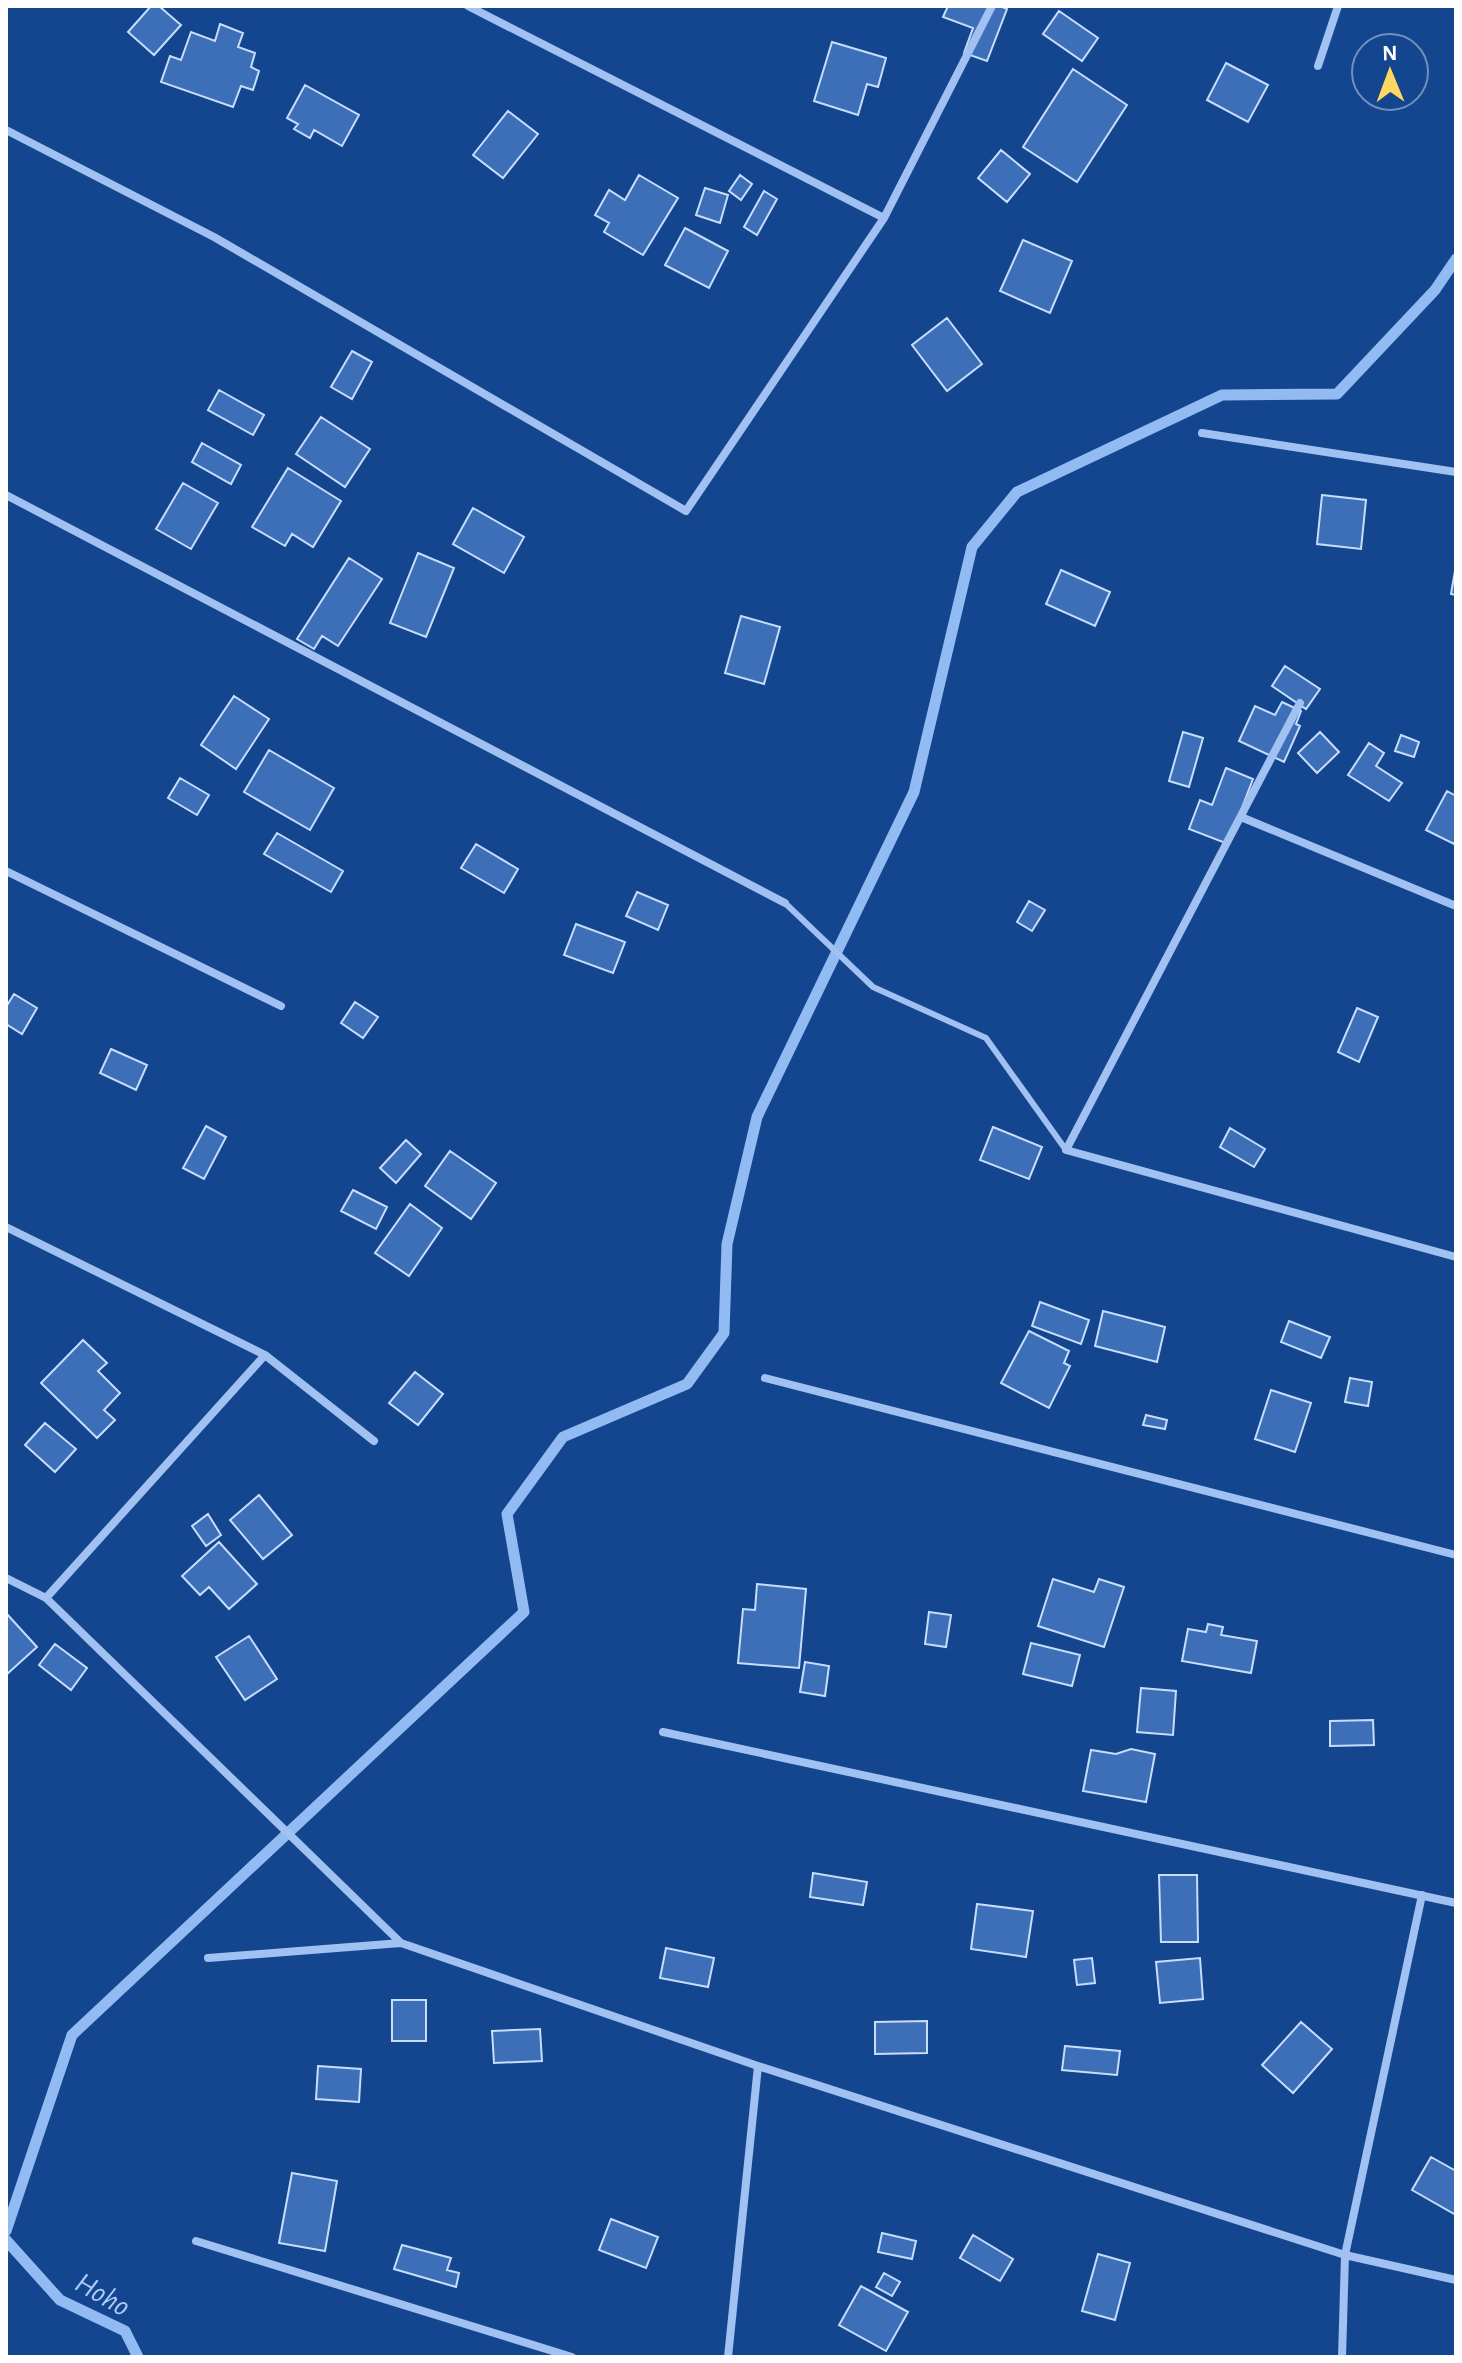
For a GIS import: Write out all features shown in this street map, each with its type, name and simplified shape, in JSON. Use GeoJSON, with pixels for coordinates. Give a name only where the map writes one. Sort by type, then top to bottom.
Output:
{"type":"FeatureCollection","features":[{"type":"Feature","properties":{"kind":"street"},"geometry":{"type":"LineString","coordinates":[[468,6],[884,218]]}},
{"type":"Feature","properties":{"kind":"street"},"geometry":{"type":"LineString","coordinates":[[6,130],[214,237],[686,511],[884,218],[992,6]]}},
{"type":"Feature","properties":{"kind":"street"},"geometry":{"type":"LineString","coordinates":[[1318,66],[1338,6]]}},
{"type":"Feature","properties":{"kind":"street"},"geometry":{"type":"LineString","coordinates":[[1202,433],[1456,472]]}},
{"type":"Feature","properties":{"kind":"street"},"geometry":{"type":"LineString","coordinates":[[6,495],[785,903]]}},
{"type":"Feature","properties":{"kind":"street"},"geometry":{"type":"LineString","coordinates":[[1300,703],[1066,1150],[1456,1257]]}},
{"type":"Feature","properties":{"kind":"street"},"geometry":{"type":"LineString","coordinates":[[1241,817],[1456,906]]}},
{"type":"Feature","properties":{"kind":"street"},"geometry":{"type":"LineString","coordinates":[[6,871],[281,1006]]}},
{"type":"Feature","properties":{"kind":"street"},"geometry":{"type":"LineString","coordinates":[[6,1227],[265,1355],[374,1441]]}},
{"type":"Feature","properties":{"kind":"street"},"geometry":{"type":"LineString","coordinates":[[46,1598],[265,1355]]}},
{"type":"Feature","properties":{"kind":"street"},"geometry":{"type":"LineString","coordinates":[[765,1378],[1456,1555]]}},
{"type":"Feature","properties":{"kind":"street"},"geometry":{"type":"LineString","coordinates":[[6,1578],[46,1598],[401,1943]]}},
{"type":"Feature","properties":{"kind":"street"},"geometry":{"type":"LineString","coordinates":[[663,1732],[1456,1903]]}},
{"type":"Feature","properties":{"kind":"street"},"geometry":{"type":"LineString","coordinates":[[1342,2357],[1345,2255],[1422,1895]]}},
{"type":"Feature","properties":{"kind":"street"},"geometry":{"type":"LineString","coordinates":[[208,1958],[401,1943],[758,2066],[1345,2255],[1456,2280]]}},
{"type":"Feature","properties":{"kind":"street"},"geometry":{"type":"LineString","coordinates":[[728,2357],[758,2066]]}},
{"type":"Feature","properties":{"kind":"street"},"geometry":{"type":"LineString","coordinates":[[196,2241],[572,2357]]}},
{"type":"Feature","properties":{"kind":"lane"},"geometry":{"type":"LineString","coordinates":[[785,903],[873,987],[986,1038],[1066,1150]]}},
{"type":"Feature","properties":{"kind":"building"},"geometry":{"type":"Polygon","coordinates":[[[151,6],[159,6],[181,25],[154,55],[128,32],[151,6]]]}},
{"type":"Feature","properties":{"kind":"building"},"geometry":{"type":"Polygon","coordinates":[[[948,6],[1000,6],[1007,9],[987,61],[964,53],[973,28],[943,17],[948,6]]]}},
{"type":"Feature","properties":{"kind":"building"},"geometry":{"type":"Polygon","coordinates":[[[1059,11],[1098,38],[1082,61],[1043,34],[1059,11]]]}},
{"type":"Feature","properties":{"kind":"building"},"geometry":{"type":"Polygon","coordinates":[[[220,24],[243,33],[238,47],[255,53],[251,67],[259,71],[253,90],[241,86],[233,107],[161,82],[170,56],[181,60],[191,32],[215,41],[220,24]]]}},
{"type":"Feature","properties":{"kind":"building"},"geometry":{"type":"Polygon","coordinates":[[[832,42],[886,58],[878,87],[867,84],[858,115],[814,101],[832,42]]]}},
{"type":"Feature","properties":{"kind":"building"},"geometry":{"type":"Polygon","coordinates":[[[1226,63],[1268,85],[1248,122],[1207,100],[1226,63]]]}},
{"type":"Feature","properties":{"kind":"building"},"geometry":{"type":"Polygon","coordinates":[[[1073,69],[1127,105],[1077,182],[1023,147],[1073,69]]]}},
{"type":"Feature","properties":{"kind":"building"},"geometry":{"type":"Polygon","coordinates":[[[305,85],[359,115],[342,146],[314,130],[310,138],[294,129],[298,124],[287,118],[305,85]]]}},
{"type":"Feature","properties":{"kind":"building"},"geometry":{"type":"Polygon","coordinates":[[[508,111],[538,134],[503,178],[473,155],[508,111]]]}},
{"type":"Feature","properties":{"kind":"building"},"geometry":{"type":"Polygon","coordinates":[[[1001,150],[1030,174],[1007,202],[978,178],[1001,150]]]}},
{"type":"Feature","properties":{"kind":"building"},"geometry":{"type":"Polygon","coordinates":[[[639,175],[678,198],[643,255],[604,232],[609,223],[595,215],[609,190],[625,200],[639,175]]]}},
{"type":"Feature","properties":{"kind":"building"},"geometry":{"type":"Polygon","coordinates":[[[740,175],[752,184],[741,200],[729,191],[740,175]]]}},
{"type":"Feature","properties":{"kind":"building"},"geometry":{"type":"Polygon","coordinates":[[[705,188],[728,195],[720,223],[696,215],[705,188]]]}},
{"type":"Feature","properties":{"kind":"building"},"geometry":{"type":"Polygon","coordinates":[[[764,191],[777,199],[757,235],[744,227],[764,191]]]}},
{"type":"Feature","properties":{"kind":"building"},"geometry":{"type":"Polygon","coordinates":[[[685,228],[728,251],[709,288],[665,265],[685,228]]]}},
{"type":"Feature","properties":{"kind":"building"},"geometry":{"type":"Polygon","coordinates":[[[1023,240],[1072,261],[1050,313],[1000,291],[1023,240]]]}},
{"type":"Feature","properties":{"kind":"building"},"geometry":{"type":"Polygon","coordinates":[[[947,318],[982,364],[947,391],[912,345],[947,318]]]}},
{"type":"Feature","properties":{"kind":"building"},"geometry":{"type":"Polygon","coordinates":[[[352,351],[372,362],[352,399],[331,387],[352,351]]]}},
{"type":"Feature","properties":{"kind":"building"},"geometry":{"type":"Polygon","coordinates":[[[219,390],[264,415],[253,435],[208,410],[219,390]]]}},
{"type":"Feature","properties":{"kind":"building"},"geometry":{"type":"Polygon","coordinates":[[[321,417],[370,449],[345,487],[296,454],[321,417]]]}},
{"type":"Feature","properties":{"kind":"building"},"geometry":{"type":"Polygon","coordinates":[[[202,443],[241,465],[231,484],[192,462],[202,443]]]}},
{"type":"Feature","properties":{"kind":"building"},"geometry":{"type":"Polygon","coordinates":[[[288,468],[341,501],[313,547],[292,534],[285,546],[252,527],[288,468]]]}},
{"type":"Feature","properties":{"kind":"building"},"geometry":{"type":"Polygon","coordinates":[[[183,483],[218,503],[191,549],[156,529],[183,483]]]}},
{"type":"Feature","properties":{"kind":"building"},"geometry":{"type":"Polygon","coordinates":[[[1322,495],[1366,500],[1361,549],[1317,544],[1322,495]]]}},
{"type":"Feature","properties":{"kind":"building"},"geometry":{"type":"Polygon","coordinates":[[[473,508],[524,537],[504,573],[453,544],[473,508]]]}},
{"type":"Feature","properties":{"kind":"building"},"geometry":{"type":"Polygon","coordinates":[[[418,553],[454,568],[426,637],[390,623],[418,553]]]}},
{"type":"Feature","properties":{"kind":"building"},"geometry":{"type":"Polygon","coordinates":[[[349,558],[382,579],[338,646],[322,636],[314,649],[297,639],[349,558]]]}},
{"type":"Feature","properties":{"kind":"building"},"geometry":{"type":"Polygon","coordinates":[[[1456,565],[1456,595],[1451,594],[1456,565]]]}},
{"type":"Feature","properties":{"kind":"building"},"geometry":{"type":"Polygon","coordinates":[[[1061,570],[1110,592],[1095,626],[1046,604],[1061,570]]]}},
{"type":"Feature","properties":{"kind":"building"},"geometry":{"type":"Polygon","coordinates":[[[741,616],[780,627],[764,684],[725,673],[741,616]]]}},
{"type":"Feature","properties":{"kind":"building"},"geometry":{"type":"Polygon","coordinates":[[[1285,666],[1320,689],[1306,709],[1272,686],[1285,666]]]}},
{"type":"Feature","properties":{"kind":"building"},"geometry":{"type":"Polygon","coordinates":[[[234,696],[269,719],[236,769],[201,745],[234,696]]]}},
{"type":"Feature","properties":{"kind":"building"},"geometry":{"type":"Polygon","coordinates":[[[1282,702],[1301,711],[1296,724],[1300,726],[1284,762],[1239,741],[1255,706],[1275,715],[1282,702]]]}},
{"type":"Feature","properties":{"kind":"building"},"geometry":{"type":"Polygon","coordinates":[[[1183,732],[1203,738],[1189,787],[1169,781],[1183,732]]]}},
{"type":"Feature","properties":{"kind":"building"},"geometry":{"type":"Polygon","coordinates":[[[1320,732],[1339,752],[1317,773],[1298,753],[1320,732]]]}},
{"type":"Feature","properties":{"kind":"building"},"geometry":{"type":"Polygon","coordinates":[[[1401,735],[1419,742],[1414,757],[1395,751],[1401,735]]]}},
{"type":"Feature","properties":{"kind":"building"},"geometry":{"type":"Polygon","coordinates":[[[1369,743],[1384,753],[1376,766],[1402,783],[1389,801],[1348,775],[1369,743]]]}},
{"type":"Feature","properties":{"kind":"building"},"geometry":{"type":"Polygon","coordinates":[[[269,750],[334,788],[310,830],[244,792],[269,750]]]}},
{"type":"Feature","properties":{"kind":"building"},"geometry":{"type":"Polygon","coordinates":[[[1226,768],[1253,779],[1228,844],[1189,829],[1200,800],[1212,805],[1226,768]]]}},
{"type":"Feature","properties":{"kind":"building"},"geometry":{"type":"Polygon","coordinates":[[[180,778],[209,795],[197,815],[168,798],[180,778]]]}},
{"type":"Feature","properties":{"kind":"building"},"geometry":{"type":"Polygon","coordinates":[[[1447,791],[1456,796],[1454,844],[1426,830],[1447,791]]]}},
{"type":"Feature","properties":{"kind":"building"},"geometry":{"type":"Polygon","coordinates":[[[277,833],[343,871],[331,892],[264,854],[277,833]]]}},
{"type":"Feature","properties":{"kind":"building"},"geometry":{"type":"Polygon","coordinates":[[[476,844],[518,869],[504,893],[461,868],[476,844]]]}},
{"type":"Feature","properties":{"kind":"building"},"geometry":{"type":"Polygon","coordinates":[[[637,892],[668,905],[658,930],[626,916],[637,892]]]}},
{"type":"Feature","properties":{"kind":"building"},"geometry":{"type":"Polygon","coordinates":[[[1029,901],[1045,910],[1032,931],[1017,922],[1029,901]]]}},
{"type":"Feature","properties":{"kind":"building"},"geometry":{"type":"Polygon","coordinates":[[[576,924],[625,942],[613,973],[564,955],[576,924]]]}},
{"type":"Feature","properties":{"kind":"building"},"geometry":{"type":"Polygon","coordinates":[[[14,994],[37,1008],[22,1034],[6,1024],[6,1007],[14,994]]]}},
{"type":"Feature","properties":{"kind":"building"},"geometry":{"type":"Polygon","coordinates":[[[355,1002],[378,1017],[363,1038],[341,1023],[355,1002]]]}},
{"type":"Feature","properties":{"kind":"building"},"geometry":{"type":"Polygon","coordinates":[[[1357,1008],[1378,1017],[1359,1062],[1338,1052],[1357,1008]]]}},
{"type":"Feature","properties":{"kind":"building"},"geometry":{"type":"Polygon","coordinates":[[[111,1049],[147,1065],[136,1090],[100,1073],[111,1049]]]}},
{"type":"Feature","properties":{"kind":"building"},"geometry":{"type":"Polygon","coordinates":[[[206,1126],[226,1137],[204,1179],[183,1168],[206,1126]]]}},
{"type":"Feature","properties":{"kind":"building"},"geometry":{"type":"Polygon","coordinates":[[[993,1127],[1042,1147],[1029,1179],[980,1160],[993,1127]]]}},
{"type":"Feature","properties":{"kind":"building"},"geometry":{"type":"Polygon","coordinates":[[[1230,1128],[1265,1149],[1254,1167],[1220,1147],[1230,1128]]]}},
{"type":"Feature","properties":{"kind":"building"},"geometry":{"type":"Polygon","coordinates":[[[406,1140],[421,1154],[396,1183],[380,1168],[406,1140]]]}},
{"type":"Feature","properties":{"kind":"building"},"geometry":{"type":"Polygon","coordinates":[[[450,1151],[496,1183],[471,1219],[425,1186],[450,1151]]]}},
{"type":"Feature","properties":{"kind":"building"},"geometry":{"type":"Polygon","coordinates":[[[353,1190],[387,1207],[376,1229],[341,1211],[353,1190]]]}},
{"type":"Feature","properties":{"kind":"building"},"geometry":{"type":"Polygon","coordinates":[[[410,1204],[442,1228],[409,1276],[375,1253],[410,1204]]]}},
{"type":"Feature","properties":{"kind":"building"},"geometry":{"type":"Polygon","coordinates":[[[1040,1302],[1089,1320],[1081,1344],[1032,1326],[1040,1302]]]}},
{"type":"Feature","properties":{"kind":"building"},"geometry":{"type":"Polygon","coordinates":[[[1103,1311],[1165,1327],[1157,1362],[1095,1346],[1103,1311]]]}},
{"type":"Feature","properties":{"kind":"building"},"geometry":{"type":"Polygon","coordinates":[[[1289,1321],[1330,1337],[1321,1358],[1281,1342],[1289,1321]]]}},
{"type":"Feature","properties":{"kind":"building"},"geometry":{"type":"Polygon","coordinates":[[[1029,1331],[1069,1351],[1064,1363],[1070,1366],[1049,1408],[1001,1383],[1029,1331]]]}},
{"type":"Feature","properties":{"kind":"building"},"geometry":{"type":"Polygon","coordinates":[[[83,1340],[107,1363],[98,1371],[120,1393],[104,1410],[115,1420],[97,1438],[41,1383],[83,1340]]]}},
{"type":"Feature","properties":{"kind":"building"},"geometry":{"type":"Polygon","coordinates":[[[415,1372],[443,1394],[418,1425],[389,1403],[415,1372]]]}},
{"type":"Feature","properties":{"kind":"building"},"geometry":{"type":"Polygon","coordinates":[[[1350,1378],[1372,1382],[1368,1406],[1345,1402],[1350,1378]]]}},
{"type":"Feature","properties":{"kind":"building"},"geometry":{"type":"Polygon","coordinates":[[[1271,1390],[1311,1403],[1295,1452],[1255,1439],[1271,1390]]]}},
{"type":"Feature","properties":{"kind":"building"},"geometry":{"type":"Polygon","coordinates":[[[1146,1415],[1167,1420],[1165,1429],[1143,1425],[1146,1415]]]}},
{"type":"Feature","properties":{"kind":"building"},"geometry":{"type":"Polygon","coordinates":[[[45,1423],[76,1449],[55,1472],[25,1445],[45,1423]]]}},
{"type":"Feature","properties":{"kind":"building"},"geometry":{"type":"Polygon","coordinates":[[[259,1495],[292,1535],[263,1559],[230,1520],[259,1495]]]}},
{"type":"Feature","properties":{"kind":"building"},"geometry":{"type":"Polygon","coordinates":[[[208,1514],[221,1535],[206,1546],[192,1526],[208,1514]]]}},
{"type":"Feature","properties":{"kind":"building"},"geometry":{"type":"Polygon","coordinates":[[[219,1542],[257,1584],[229,1609],[209,1587],[200,1595],[182,1576],[219,1542]]]}},
{"type":"Feature","properties":{"kind":"building"},"geometry":{"type":"Polygon","coordinates":[[[1053,1579],[1094,1592],[1099,1579],[1124,1587],[1104,1647],[1038,1626],[1053,1579]]]}},
{"type":"Feature","properties":{"kind":"building"},"geometry":{"type":"Polygon","coordinates":[[[757,1584],[806,1589],[799,1668],[738,1663],[743,1609],[755,1610],[757,1584]]]}},
{"type":"Feature","properties":{"kind":"building"},"geometry":{"type":"Polygon","coordinates":[[[929,1612],[951,1615],[946,1647],[925,1644],[929,1612]]]}},
{"type":"Feature","properties":{"kind":"building"},"geometry":{"type":"Polygon","coordinates":[[[6,1613],[37,1647],[6,1675],[6,1613]]]}},
{"type":"Feature","properties":{"kind":"building"},"geometry":{"type":"Polygon","coordinates":[[[1208,1624],[1223,1627],[1221,1635],[1257,1641],[1251,1673],[1182,1661],[1188,1629],[1206,1632],[1208,1624]]]}},
{"type":"Feature","properties":{"kind":"building"},"geometry":{"type":"Polygon","coordinates":[[[249,1636],[277,1679],[245,1700],[216,1657],[249,1636]]]}},
{"type":"Feature","properties":{"kind":"building"},"geometry":{"type":"Polygon","coordinates":[[[1031,1643],[1080,1655],[1072,1686],[1023,1674],[1031,1643]]]}},
{"type":"Feature","properties":{"kind":"building"},"geometry":{"type":"Polygon","coordinates":[[[55,1644],[87,1668],[71,1690],[39,1665],[55,1644]]]}},
{"type":"Feature","properties":{"kind":"building"},"geometry":{"type":"Polygon","coordinates":[[[805,1662],[829,1666],[825,1696],[800,1692],[805,1662]]]}},
{"type":"Feature","properties":{"kind":"building"},"geometry":{"type":"Polygon","coordinates":[[[1141,1688],[1176,1691],[1173,1735],[1137,1732],[1141,1688]]]}},
{"type":"Feature","properties":{"kind":"building"},"geometry":{"type":"Polygon","coordinates":[[[1373,1720],[1374,1745],[1330,1746],[1330,1721],[1373,1720]]]}},
{"type":"Feature","properties":{"kind":"building"},"geometry":{"type":"Polygon","coordinates":[[[1131,1749],[1155,1754],[1146,1802],[1083,1791],[1091,1750],[1116,1754],[1131,1749]]]}},
{"type":"Feature","properties":{"kind":"building"},"geometry":{"type":"Polygon","coordinates":[[[813,1873],[867,1882],[863,1905],[810,1897],[813,1873]]]}},
{"type":"Feature","properties":{"kind":"building"},"geometry":{"type":"Polygon","coordinates":[[[1159,1875],[1197,1875],[1198,1942],[1161,1942],[1159,1875]]]}},
{"type":"Feature","properties":{"kind":"building"},"geometry":{"type":"Polygon","coordinates":[[[977,1904],[1033,1911],[1026,1957],[971,1949],[977,1904]]]}},
{"type":"Feature","properties":{"kind":"building"},"geometry":{"type":"Polygon","coordinates":[[[666,1948],[714,1958],[708,1987],[660,1978],[666,1948]]]}},
{"type":"Feature","properties":{"kind":"building"},"geometry":{"type":"Polygon","coordinates":[[[1092,1958],[1095,1983],[1077,1985],[1074,1960],[1092,1958]]]}},
{"type":"Feature","properties":{"kind":"building"},"geometry":{"type":"Polygon","coordinates":[[[1200,1958],[1203,1999],[1160,2003],[1156,1962],[1200,1958]]]}},
{"type":"Feature","properties":{"kind":"building"},"geometry":{"type":"Polygon","coordinates":[[[392,2000],[426,2000],[426,2041],[392,2041],[392,2000]]]}},
{"type":"Feature","properties":{"kind":"building"},"geometry":{"type":"Polygon","coordinates":[[[927,2021],[927,2053],[875,2054],[875,2022],[927,2021]]]}},
{"type":"Feature","properties":{"kind":"building"},"geometry":{"type":"Polygon","coordinates":[[[1301,2022],[1332,2049],[1293,2093],[1262,2065],[1301,2022]]]}},
{"type":"Feature","properties":{"kind":"building"},"geometry":{"type":"Polygon","coordinates":[[[540,2029],[542,2061],[494,2063],[492,2031],[540,2029]]]}},
{"type":"Feature","properties":{"kind":"building"},"geometry":{"type":"Polygon","coordinates":[[[1065,2046],[1120,2051],[1117,2075],[1062,2070],[1065,2046]]]}},
{"type":"Feature","properties":{"kind":"building"},"geometry":{"type":"Polygon","coordinates":[[[318,2066],[361,2069],[359,2102],[316,2099],[318,2066]]]}},
{"type":"Feature","properties":{"kind":"building"},"geometry":{"type":"Polygon","coordinates":[[[1431,2157],[1456,2171],[1456,2215],[1412,2190],[1431,2157]]]}},
{"type":"Feature","properties":{"kind":"building"},"geometry":{"type":"Polygon","coordinates":[[[292,2173],[337,2181],[325,2251],[279,2243],[292,2173]]]}},
{"type":"Feature","properties":{"kind":"building"},"geometry":{"type":"Polygon","coordinates":[[[611,2219],[658,2237],[646,2268],[599,2250],[611,2219]]]}},
{"type":"Feature","properties":{"kind":"building"},"geometry":{"type":"Polygon","coordinates":[[[882,2233],[916,2241],[912,2259],[878,2252],[882,2233]]]}},
{"type":"Feature","properties":{"kind":"building"},"geometry":{"type":"Polygon","coordinates":[[[973,2235],[1013,2259],[1000,2281],[960,2258],[973,2235]]]}},
{"type":"Feature","properties":{"kind":"building"},"geometry":{"type":"Polygon","coordinates":[[[402,2245],[451,2258],[447,2270],[459,2273],[456,2287],[394,2269],[402,2245]]]}},
{"type":"Feature","properties":{"kind":"building"},"geometry":{"type":"Polygon","coordinates":[[[1098,2254],[1130,2263],[1115,2320],[1082,2311],[1098,2254]]]}},
{"type":"Feature","properties":{"kind":"building"},"geometry":{"type":"Polygon","coordinates":[[[884,2273],[900,2282],[892,2296],[876,2287],[884,2273]]]}},
{"type":"Feature","properties":{"kind":"building"},"geometry":{"type":"Polygon","coordinates":[[[861,2286],[908,2312],[886,2351],[839,2325],[861,2286]]]}},
{"type":"Feature","properties":{"kind":"waterway"},"geometry":{"type":"LineString","coordinates":[[6,2231],[72,2035],[524,1612],[507,1514],[563,1437],[687,1384],[724,1333],[727,1244],[757,1117],[914,792],[972,547],[1017,492],[1222,395],[1337,394],[1435,290],[1456,259]]}},
{"type":"Feature","properties":{"kind":"waterway","name":"Hoho"},"geometry":{"type":"LineString","coordinates":[[6,2240],[60,2300],[125,2331],[138,2357]]}}]}
